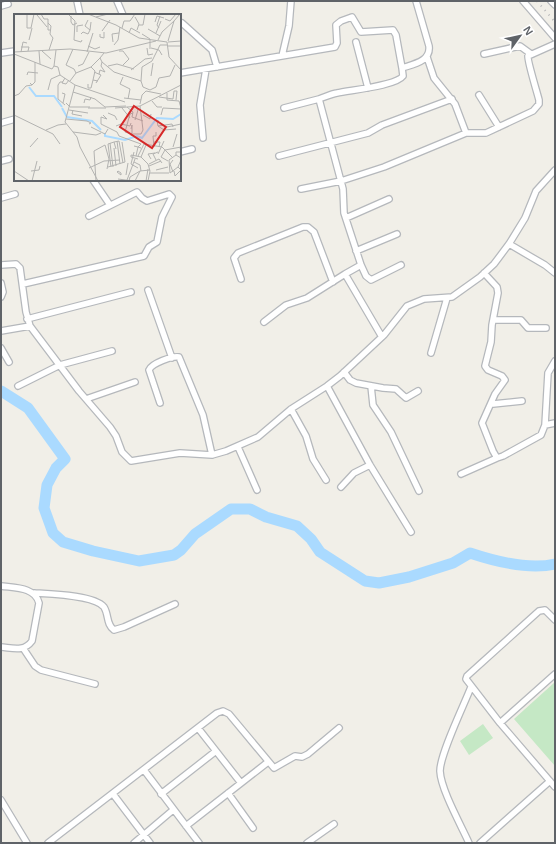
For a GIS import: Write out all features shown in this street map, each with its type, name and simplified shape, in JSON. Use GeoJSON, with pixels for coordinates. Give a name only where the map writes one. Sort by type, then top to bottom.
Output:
{"type":"FeatureCollection","features":[{"type":"Feature","properties":{"kind":"street"},"geometry":{"type":"LineString","coordinates":[[76,1],[80,14]]}},
{"type":"Feature","properties":{"kind":"street"},"geometry":{"type":"LineString","coordinates":[[117,1],[123,14]]}},
{"type":"Feature","properties":{"kind":"street"},"geometry":{"type":"LineString","coordinates":[[282,56],[289,26],[291,1]]}},
{"type":"Feature","properties":{"kind":"street"},"geometry":{"type":"LineString","coordinates":[[402,68],[423,60],[427,57],[430,51],[416,1]]}},
{"type":"Feature","properties":{"kind":"street"},"geometry":{"type":"LineString","coordinates":[[523,1],[555,38]]}},
{"type":"Feature","properties":{"kind":"street"},"geometry":{"type":"LineString","coordinates":[[551,1],[555,5]]}},
{"type":"Feature","properties":{"kind":"street"},"geometry":{"type":"LineString","coordinates":[[1,6],[8,4]]}},
{"type":"Feature","properties":{"kind":"street"},"geometry":{"type":"LineString","coordinates":[[181,73],[335,47],[337,43],[336,25],[341,21],[352,17],[361,32],[393,30],[396,35],[402,68],[401,79],[368,88],[337,93],[284,108]]}},
{"type":"Feature","properties":{"kind":"street"},"geometry":{"type":"LineString","coordinates":[[182,23],[212,50],[218,67]]}},
{"type":"Feature","properties":{"kind":"street"},"geometry":{"type":"LineString","coordinates":[[356,42],[368,88]]}},
{"type":"Feature","properties":{"kind":"street"},"geometry":{"type":"LineString","coordinates":[[301,189],[341,180],[384,167],[466,133],[482,134],[533,111],[539,104],[532,72],[527,59],[531,54],[555,44]]}},
{"type":"Feature","properties":{"kind":"street"},"geometry":{"type":"LineString","coordinates":[[484,54],[520,46],[531,54]]}},
{"type":"Feature","properties":{"kind":"street"},"geometry":{"type":"LineString","coordinates":[[1,53],[14,51]]}},
{"type":"Feature","properties":{"kind":"street"},"geometry":{"type":"LineString","coordinates":[[427,57],[434,78],[452,99],[466,133]]}},
{"type":"Feature","properties":{"kind":"street"},"geometry":{"type":"LineString","coordinates":[[203,138],[200,105],[206,69]]}},
{"type":"Feature","properties":{"kind":"street"},"geometry":{"type":"LineString","coordinates":[[479,95],[499,127]]}},
{"type":"Feature","properties":{"kind":"street"},"geometry":{"type":"LineString","coordinates":[[319,99],[341,180],[346,218],[356,251],[366,276],[371,280],[401,265]]}},
{"type":"Feature","properties":{"kind":"street"},"geometry":{"type":"LineString","coordinates":[[279,156],[331,144],[368,133],[382,125],[452,99]]}},
{"type":"Feature","properties":{"kind":"street"},"geometry":{"type":"LineString","coordinates":[[1,123],[14,119]]}},
{"type":"Feature","properties":{"kind":"street"},"geometry":{"type":"LineString","coordinates":[[181,152],[192,149]]}},
{"type":"Feature","properties":{"kind":"street"},"geometry":{"type":"LineString","coordinates":[[1,161],[9,159]]}},
{"type":"Feature","properties":{"kind":"street"},"geometry":{"type":"LineString","coordinates":[[1,265],[19,265],[27,319],[30,326],[86,399],[110,427],[116,436],[122,452],[131,461],[180,452],[212,455],[238,447],[258,437],[291,409],[327,386],[382,337],[407,306],[424,299],[447,298],[459,293],[484,273],[509,244],[525,218],[536,191],[555,170]]}},
{"type":"Feature","properties":{"kind":"street"},"geometry":{"type":"LineString","coordinates":[[94,181],[110,205]]}},
{"type":"Feature","properties":{"kind":"street"},"geometry":{"type":"LineString","coordinates":[[23,284],[144,256],[149,247],[156,242],[162,217],[172,197],[169,194],[147,201],[137,192],[89,216]]}},
{"type":"Feature","properties":{"kind":"street"},"geometry":{"type":"LineString","coordinates":[[1,198],[15,194]]}},
{"type":"Feature","properties":{"kind":"street"},"geometry":{"type":"LineString","coordinates":[[346,218],[389,198]]}},
{"type":"Feature","properties":{"kind":"street"},"geometry":{"type":"LineString","coordinates":[[241,279],[234,258],[238,253],[303,227],[308,227],[314,232],[333,282]]}},
{"type":"Feature","properties":{"kind":"street"},"geometry":{"type":"LineString","coordinates":[[356,251],[398,234]]}},
{"type":"Feature","properties":{"kind":"street"},"geometry":{"type":"LineString","coordinates":[[509,244],[545,265],[555,273]]}},
{"type":"Feature","properties":{"kind":"street"},"geometry":{"type":"LineString","coordinates":[[264,322],[286,305],[303,300],[361,265]]}},
{"type":"Feature","properties":{"kind":"street"},"geometry":{"type":"LineString","coordinates":[[484,273],[498,290],[491,342],[485,366],[488,370],[502,376],[505,380],[485,414],[482,423],[497,458]]}},
{"type":"Feature","properties":{"kind":"street"},"geometry":{"type":"LineString","coordinates":[[345,274],[382,337]]}},
{"type":"Feature","properties":{"kind":"street"},"geometry":{"type":"LineString","coordinates":[[1,283],[3,292],[1,297]]}},
{"type":"Feature","properties":{"kind":"street"},"geometry":{"type":"LineString","coordinates":[[148,290],[172,358]]}},
{"type":"Feature","properties":{"kind":"street"},"geometry":{"type":"LineString","coordinates":[[27,319],[130,292]]}},
{"type":"Feature","properties":{"kind":"street"},"geometry":{"type":"LineString","coordinates":[[431,352],[447,298]]}},
{"type":"Feature","properties":{"kind":"street"},"geometry":{"type":"LineString","coordinates":[[493,320],[521,320],[528,328],[546,328]]}},
{"type":"Feature","properties":{"kind":"street"},"geometry":{"type":"LineString","coordinates":[[1,331],[30,326]]}},
{"type":"Feature","properties":{"kind":"street"},"geometry":{"type":"LineString","coordinates":[[1,348],[9,362]]}},
{"type":"Feature","properties":{"kind":"street"},"geometry":{"type":"LineString","coordinates":[[18,386],[60,365],[112,351]]}},
{"type":"Feature","properties":{"kind":"street"},"geometry":{"type":"LineString","coordinates":[[160,403],[149,370],[152,366],[177,356],[181,359],[205,421],[212,455]]}},
{"type":"Feature","properties":{"kind":"street"},"geometry":{"type":"LineString","coordinates":[[461,474],[497,458],[542,435],[545,425],[548,373],[555,361]]}},
{"type":"Feature","properties":{"kind":"street"},"geometry":{"type":"LineString","coordinates":[[344,372],[353,382],[396,389],[406,398],[418,391]]}},
{"type":"Feature","properties":{"kind":"street"},"geometry":{"type":"LineString","coordinates":[[86,399],[135,382]]}},
{"type":"Feature","properties":{"kind":"street"},"geometry":{"type":"LineString","coordinates":[[327,386],[370,465],[411,532]]}},
{"type":"Feature","properties":{"kind":"street"},"geometry":{"type":"LineString","coordinates":[[371,386],[373,405],[391,432],[419,491]]}},
{"type":"Feature","properties":{"kind":"street"},"geometry":{"type":"LineString","coordinates":[[492,404],[522,401]]}},
{"type":"Feature","properties":{"kind":"street"},"geometry":{"type":"LineString","coordinates":[[291,409],[306,436],[312,459],[326,480]]}},
{"type":"Feature","properties":{"kind":"street"},"geometry":{"type":"LineString","coordinates":[[545,425],[555,423]]}},
{"type":"Feature","properties":{"kind":"street"},"geometry":{"type":"LineString","coordinates":[[238,447],[257,490]]}},
{"type":"Feature","properties":{"kind":"street"},"geometry":{"type":"LineString","coordinates":[[341,487],[354,473],[370,465]]}},
{"type":"Feature","properties":{"kind":"street"},"geometry":{"type":"LineString","coordinates":[[1,586],[34,593],[93,600],[104,608],[109,624],[114,630],[124,627],[174,604]]}},
{"type":"Feature","properties":{"kind":"street"},"geometry":{"type":"LineString","coordinates":[[1,647],[23,648],[28,646],[32,641],[39,603],[38,597],[34,593]]}},
{"type":"Feature","properties":{"kind":"street"},"geometry":{"type":"LineString","coordinates":[[555,620],[545,610],[539,611],[467,676],[466,679],[500,723],[555,787]]}},
{"type":"Feature","properties":{"kind":"street"},"geometry":{"type":"LineString","coordinates":[[23,648],[36,666],[41,670],[94,684]]}},
{"type":"Feature","properties":{"kind":"street"},"geometry":{"type":"LineString","coordinates":[[500,723],[555,674]]}},
{"type":"Feature","properties":{"kind":"street"},"geometry":{"type":"LineString","coordinates":[[469,843],[448,796],[440,772],[446,749],[471,687]]}},
{"type":"Feature","properties":{"kind":"street"},"geometry":{"type":"LineString","coordinates":[[48,843],[198,728],[223,711],[229,714],[268,762],[275,768],[295,756],[302,757],[339,728]]}},
{"type":"Feature","properties":{"kind":"street"},"geometry":{"type":"LineString","coordinates":[[198,728],[241,783]]}},
{"type":"Feature","properties":{"kind":"street"},"geometry":{"type":"LineString","coordinates":[[161,794],[216,751]]}},
{"type":"Feature","properties":{"kind":"street"},"geometry":{"type":"LineString","coordinates":[[186,826],[268,762]]}},
{"type":"Feature","properties":{"kind":"street"},"geometry":{"type":"LineString","coordinates":[[144,770],[199,843]]}},
{"type":"Feature","properties":{"kind":"street"},"geometry":{"type":"LineString","coordinates":[[480,843],[550,781]]}},
{"type":"Feature","properties":{"kind":"street"},"geometry":{"type":"LineString","coordinates":[[113,794],[150,843]]}},
{"type":"Feature","properties":{"kind":"street"},"geometry":{"type":"LineString","coordinates":[[228,794],[253,828]]}},
{"type":"Feature","properties":{"kind":"street"},"geometry":{"type":"LineString","coordinates":[[1,800],[27,843]]}},
{"type":"Feature","properties":{"kind":"street"},"geometry":{"type":"LineString","coordinates":[[134,843],[173,810]]}},
{"type":"Feature","properties":{"kind":"street"},"geometry":{"type":"LineString","coordinates":[[306,843],[334,824]]}},
{"type":"Feature","properties":{"kind":"green space"},"geometry":{"type":"Polygon","coordinates":[[[555,682],[555,766],[514,719],[555,682]]]}},
{"type":"Feature","properties":{"kind":"green space"},"geometry":{"type":"Polygon","coordinates":[[[483,724],[493,738],[469,755],[460,741],[483,724]]]}},
{"type":"Feature","properties":{"kind":"waterway"},"geometry":{"type":"LineString","coordinates":[[1,391],[28,408],[65,459],[56,468],[47,485],[44,508],[53,533],[63,542],[93,551],[139,561],[174,555],[181,550],[195,534],[231,509],[250,509],[266,517],[297,526],[311,539],[320,552],[365,581],[379,583],[409,577],[453,563],[470,553],[512,564],[535,566],[555,564]]}},
{"type":"Feature","properties":{"kind":"railway"},"geometry":{"type":"LineString","coordinates":[[537,1],[555,22]]}}]}
